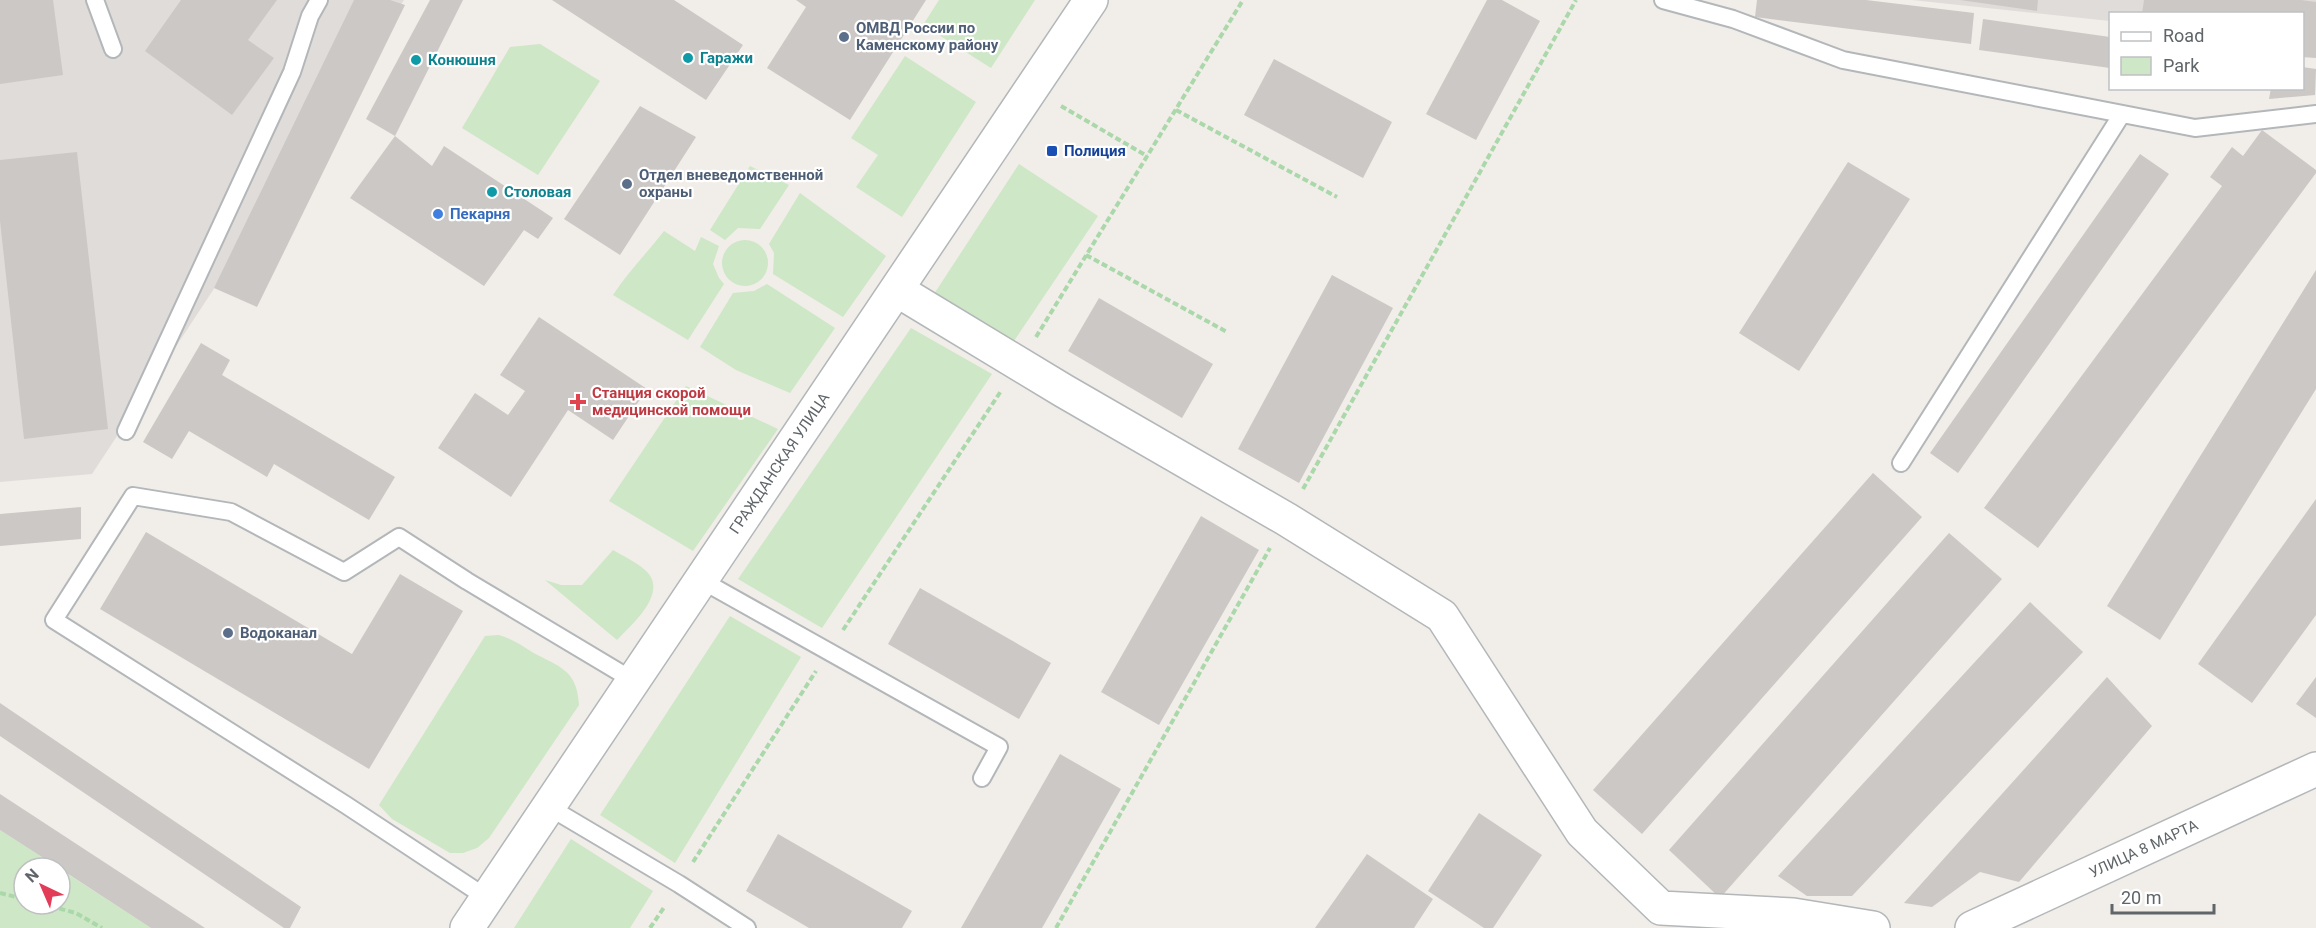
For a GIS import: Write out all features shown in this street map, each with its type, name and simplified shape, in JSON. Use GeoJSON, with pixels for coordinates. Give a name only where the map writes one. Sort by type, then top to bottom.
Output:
{"type":"FeatureCollection","features":[{"type":"Feature","properties":{"kind":"street","name":"ГРАЖДАНСКАЯ УЛИЦА"},"geometry":{"type":"LineString","coordinates":[[468,928],[1091,0]]}},
{"type":"Feature","properties":{"kind":"street"},"geometry":{"type":"LineString","coordinates":[[897,290],[1019,364],[1286,519],[1442,616],[1582,832],[1661,908],[1793,915],[1873,928]]}},
{"type":"Feature","properties":{"kind":"street","name":"УЛИЦА 8 МАРТА"},"geometry":{"type":"LineString","coordinates":[[1972,928],[2316,768]]}},
{"type":"Feature","properties":{"kind":"lane"},"geometry":{"type":"LineString","coordinates":[[95,0],[113,49]]}},
{"type":"Feature","properties":{"kind":"lane"},"geometry":{"type":"LineString","coordinates":[[126,431],[292,72],[310,16],[320,0]]}},
{"type":"Feature","properties":{"kind":"lane"},"geometry":{"type":"LineString","coordinates":[[1663,0],[1733,19],[1843,60],[2195,128],[2316,114]]}},
{"type":"Feature","properties":{"kind":"lane"},"geometry":{"type":"LineString","coordinates":[[1901,463],[2122,114]]}},
{"type":"Feature","properties":{"kind":"lane"},"geometry":{"type":"LineString","coordinates":[[487,898],[54,620],[133,496],[231,512],[344,572],[399,537],[466,581],[634,681]]}},
{"type":"Feature","properties":{"kind":"lane"},"geometry":{"type":"LineString","coordinates":[[701,580],[999,747],[982,778]]}},
{"type":"Feature","properties":{"kind":"lane"},"geometry":{"type":"LineString","coordinates":[[549,807],[679,884],[747,928]]}},
{"type":"Feature","properties":{"kind":"path"},"geometry":{"type":"LineString","coordinates":[[650,928],[829,650],[1019,364],[1243,0]]}},
{"type":"Feature","properties":{"kind":"path"},"geometry":{"type":"LineString","coordinates":[[1056,928],[1576,0]]}},
{"type":"Feature","properties":{"kind":"path"},"geometry":{"type":"LineString","coordinates":[[1032,89],[1147,156]]}},
{"type":"Feature","properties":{"kind":"path"},"geometry":{"type":"LineString","coordinates":[[1176,110],[1337,196]]}},
{"type":"Feature","properties":{"kind":"path"},"geometry":{"type":"LineString","coordinates":[[1086,255],[1227,332]]}},
{"type":"Feature","properties":{"kind":"path"},"geometry":{"type":"LineString","coordinates":[[72,912],[102,928]]}},
{"type":"Feature","properties":{"kind":"shaded area"},"geometry":{"type":"Polygon","coordinates":[[[0,0],[404,0],[92,474],[0,482],[0,0]]]}},
{"type":"Feature","properties":{"kind":"shaded area"},"geometry":{"type":"Polygon","coordinates":[[[1912,0],[2316,0],[2316,43],[2304,18],[2304,12],[2109,12],[2109,21],[1912,0]]]}},
{"type":"Feature","properties":{"kind":"green space"},"geometry":{"type":"Polygon","coordinates":[[[939,0],[1035,0],[991,68],[923,25],[939,0]]]}},
{"type":"Feature","properties":{"kind":"green space"},"geometry":{"type":"Polygon","coordinates":[[[540,44],[600,81],[538,175],[462,128],[510,47],[540,44]]]}},
{"type":"Feature","properties":{"kind":"green space"},"geometry":{"type":"Polygon","coordinates":[[[905,56],[976,102],[902,217],[856,187],[878,155],[851,138],[905,56]]]}},
{"type":"Feature","properties":{"kind":"green space"},"geometry":{"type":"Polygon","coordinates":[[[1019,164],[1098,216],[1014,341],[934,294],[1019,164]]]}},
{"type":"Feature","properties":{"kind":"green space"},"geometry":{"type":"Polygon","coordinates":[[[750,166],[789,185],[760,229],[738,228],[725,240],[710,230],[750,166]]]}},
{"type":"Feature","properties":{"kind":"green space"},"geometry":{"type":"Polygon","coordinates":[[[800,193],[886,256],[843,317],[773,274],[774,253],[769,244],[800,193]]]}},
{"type":"Feature","properties":{"kind":"green space"},"geometry":{"type":"Polygon","coordinates":[[[664,231],[695,251],[701,237],[719,246],[713,264],[724,284],[688,340],[613,295],[664,231]]]}},
{"type":"Feature","properties":{"kind":"green space"},"geometry":{"type":"Polygon","coordinates":[[[745,240],[761,247],[768,263],[761,279],[745,286],[729,279],[722,263],[729,247],[745,240]]]}},
{"type":"Feature","properties":{"kind":"green space"},"geometry":{"type":"Polygon","coordinates":[[[767,284],[835,328],[790,393],[736,370],[700,347],[733,293],[754,291],[767,284]]]}},
{"type":"Feature","properties":{"kind":"green space"},"geometry":{"type":"Polygon","coordinates":[[[911,328],[992,374],[822,628],[738,579],[911,328]]]}},
{"type":"Feature","properties":{"kind":"green space"},"geometry":{"type":"Polygon","coordinates":[[[686,386],[778,429],[693,551],[609,501],[686,386]]]}},
{"type":"Feature","properties":{"kind":"green space"},"geometry":{"type":"Polygon","coordinates":[[[613,550],[645,570],[652,579],[653,588],[646,607],[617,640],[545,580],[561,585],[582,585],[613,550]]]}},
{"type":"Feature","properties":{"kind":"green space"},"geometry":{"type":"Polygon","coordinates":[[[730,616],[801,657],[675,863],[600,815],[730,616]]]}},
{"type":"Feature","properties":{"kind":"green space"},"geometry":{"type":"Polygon","coordinates":[[[498,635],[516,642],[565,671],[575,684],[579,705],[489,838],[477,848],[463,853],[450,853],[392,819],[379,805],[485,636],[498,635]]]}},
{"type":"Feature","properties":{"kind":"green space"},"geometry":{"type":"Polygon","coordinates":[[[0,830],[40,856],[12,856],[12,916],[72,916],[72,877],[151,928],[0,928],[0,830]]]}},
{"type":"Feature","properties":{"kind":"green space"},"geometry":{"type":"Polygon","coordinates":[[[571,839],[653,891],[630,928],[514,928],[571,839]]]}},
{"type":"Feature","properties":{"kind":"building"},"geometry":{"type":"Polygon","coordinates":[[[0,0],[53,0],[63,75],[0,84],[0,0]]]}},
{"type":"Feature","properties":{"kind":"building"},"geometry":{"type":"Polygon","coordinates":[[[181,0],[277,0],[248,40],[274,58],[232,115],[145,51],[181,0]]]}},
{"type":"Feature","properties":{"kind":"building"},"geometry":{"type":"Polygon","coordinates":[[[354,0],[390,0],[405,5],[257,307],[214,288],[354,0]]]}},
{"type":"Feature","properties":{"kind":"building","name":"Конюшня"},"geometry":{"type":"Polygon","coordinates":[[[430,0],[463,0],[395,136],[366,119],[430,0]]]}},
{"type":"Feature","properties":{"kind":"building","name":"Гаражи"},"geometry":{"type":"Polygon","coordinates":[[[552,0],[674,0],[743,45],[706,100],[552,0]]]}},
{"type":"Feature","properties":{"kind":"building","name":"ОМВД России по Каменскому району"},"geometry":{"type":"Polygon","coordinates":[[[796,0],[926,0],[850,120],[767,68],[806,7],[796,0]]]}},
{"type":"Feature","properties":{"kind":"building"},"geometry":{"type":"Polygon","coordinates":[[[1487,0],[1502,0],[1540,21],[1476,140],[1426,114],[1487,0]]]}},
{"type":"Feature","properties":{"kind":"building"},"geometry":{"type":"Polygon","coordinates":[[[1757,0],[1866,0],[1974,13],[1971,44],[1755,17],[1757,0]]]}},
{"type":"Feature","properties":{"kind":"building"},"geometry":{"type":"Polygon","coordinates":[[[1960,0],[2038,0],[2037,11],[1960,0]]]}},
{"type":"Feature","properties":{"kind":"building"},"geometry":{"type":"Polygon","coordinates":[[[2144,0],[2301,0],[2316,2],[2316,58],[2304,57],[2304,12],[2142,12],[2144,0]]]}},
{"type":"Feature","properties":{"kind":"building"},"geometry":{"type":"Polygon","coordinates":[[[1983,19],[2109,37],[2109,68],[1979,50],[1983,19]]]}},
{"type":"Feature","properties":{"kind":"building"},"geometry":{"type":"Polygon","coordinates":[[[1274,59],[1392,122],[1363,178],[1244,115],[1274,59]]]}},
{"type":"Feature","properties":{"kind":"building"},"geometry":{"type":"Polygon","coordinates":[[[2304,67],[2316,69],[2315,95],[2269,99],[2271,90],[2304,90],[2304,67]]]}},
{"type":"Feature","properties":{"kind":"building"},"geometry":{"type":"Polygon","coordinates":[[[640,106],[696,137],[620,255],[564,219],[640,106]]]}},
{"type":"Feature","properties":{"kind":"building"},"geometry":{"type":"Polygon","coordinates":[[[2262,130],[2316,170],[2316,173],[2038,548],[1984,508],[2222,186],[2210,177],[2232,147],[2243,156],[2262,130]]]}},
{"type":"Feature","properties":{"kind":"building","name":"Пекарня"},"geometry":{"type":"Polygon","coordinates":[[[395,136],[432,166],[444,146],[553,218],[538,239],[524,230],[484,286],[350,198],[395,136]]]}},
{"type":"Feature","properties":{"kind":"building"},"geometry":{"type":"Polygon","coordinates":[[[77,152],[108,429],[24,439],[0,221],[0,160],[77,152]]]}},
{"type":"Feature","properties":{"kind":"building"},"geometry":{"type":"Polygon","coordinates":[[[2140,154],[2169,174],[1958,473],[1930,453],[2140,154]]]}},
{"type":"Feature","properties":{"kind":"building"},"geometry":{"type":"Polygon","coordinates":[[[1848,162],[1910,199],[1799,371],[1739,333],[1848,162]]]}},
{"type":"Feature","properties":{"kind":"building"},"geometry":{"type":"Polygon","coordinates":[[[2316,270],[2316,389],[2160,640],[2107,606],[2316,270]]]}},
{"type":"Feature","properties":{"kind":"building"},"geometry":{"type":"Polygon","coordinates":[[[1332,275],[1393,308],[1299,483],[1238,449],[1332,275]]]}},
{"type":"Feature","properties":{"kind":"building"},"geometry":{"type":"Polygon","coordinates":[[[1099,298],[1213,364],[1182,418],[1068,351],[1099,298]]]}},
{"type":"Feature","properties":{"kind":"building","name":"Станция скорой медицинской помощи"},"geometry":{"type":"Polygon","coordinates":[[[539,317],[647,389],[613,440],[568,410],[511,497],[438,448],[475,393],[508,415],[525,391],[500,375],[539,317]]]}},
{"type":"Feature","properties":{"kind":"building"},"geometry":{"type":"Polygon","coordinates":[[[201,343],[230,360],[222,375],[395,477],[369,520],[274,464],[267,477],[189,431],[172,459],[143,442],[201,343]]]}},
{"type":"Feature","properties":{"kind":"building"},"geometry":{"type":"Polygon","coordinates":[[[1873,473],[1922,517],[1642,834],[1593,790],[1873,473]]]}},
{"type":"Feature","properties":{"kind":"building"},"geometry":{"type":"Polygon","coordinates":[[[2316,499],[2316,615],[2252,703],[2198,664],[2316,499]]]}},
{"type":"Feature","properties":{"kind":"building"},"geometry":{"type":"Polygon","coordinates":[[[81,507],[81,539],[0,546],[0,514],[81,507]]]}},
{"type":"Feature","properties":{"kind":"building"},"geometry":{"type":"Polygon","coordinates":[[[1201,516],[1259,550],[1159,725],[1101,692],[1201,516]]]}},
{"type":"Feature","properties":{"kind":"building","name":"Водоканал"},"geometry":{"type":"Polygon","coordinates":[[[146,532],[352,654],[400,574],[463,611],[369,769],[100,609],[146,532]]]}},
{"type":"Feature","properties":{"kind":"building"},"geometry":{"type":"Polygon","coordinates":[[[1949,533],[2002,579],[1720,898],[1669,850],[1949,533]]]}},
{"type":"Feature","properties":{"kind":"building"},"geometry":{"type":"Polygon","coordinates":[[[920,588],[1051,663],[1019,719],[888,644],[920,588]]]}},
{"type":"Feature","properties":{"kind":"building"},"geometry":{"type":"Polygon","coordinates":[[[2030,602],[2083,652],[1852,896],[1807,896],[1778,876],[2030,602]]]}},
{"type":"Feature","properties":{"kind":"building"},"geometry":{"type":"Polygon","coordinates":[[[2107,677],[2152,726],[2019,882],[1980,872],[1932,907],[1904,903],[2107,677]]]}},
{"type":"Feature","properties":{"kind":"building"},"geometry":{"type":"Polygon","coordinates":[[[2316,677],[2316,718],[2296,704],[2316,677]]]}},
{"type":"Feature","properties":{"kind":"building"},"geometry":{"type":"Polygon","coordinates":[[[0,703],[301,907],[290,928],[284,928],[0,736],[0,703]]]}},
{"type":"Feature","properties":{"kind":"building"},"geometry":{"type":"Polygon","coordinates":[[[1060,754],[1121,789],[1042,928],[961,928],[1060,754]]]}},
{"type":"Feature","properties":{"kind":"building"},"geometry":{"type":"Polygon","coordinates":[[[0,794],[205,928],[151,928],[72,877],[72,856],[40,856],[0,830],[0,794]]]}},
{"type":"Feature","properties":{"kind":"building"},"geometry":{"type":"Polygon","coordinates":[[[1479,813],[1542,855],[1493,928],[1484,928],[1428,891],[1479,813]]]}},
{"type":"Feature","properties":{"kind":"building"},"geometry":{"type":"Polygon","coordinates":[[[778,834],[912,911],[902,928],[809,928],[746,891],[778,834]]]}},
{"type":"Feature","properties":{"kind":"building"},"geometry":{"type":"Polygon","coordinates":[[[1367,854],[1433,899],[1414,928],[1315,928],[1367,854]]]}},
{"type":"Feature","properties":{"kind":"place","name":"ОМВД России по Каменскому району"},"geometry":{"type":"Point","coordinates":[844,37]}},
{"type":"Feature","properties":{"kind":"place","name":"Гаражи"},"geometry":{"type":"Point","coordinates":[688,58]}},
{"type":"Feature","properties":{"kind":"place","name":"Конюшня"},"geometry":{"type":"Point","coordinates":[416,60]}},
{"type":"Feature","properties":{"kind":"place","name":"Полиция"},"geometry":{"type":"Point","coordinates":[1052,151]}},
{"type":"Feature","properties":{"kind":"place","name":"Отдел вневедомственной охраны"},"geometry":{"type":"Point","coordinates":[627,184]}},
{"type":"Feature","properties":{"kind":"place","name":"Столовая"},"geometry":{"type":"Point","coordinates":[492,192]}},
{"type":"Feature","properties":{"kind":"place","name":"Пекарня"},"geometry":{"type":"Point","coordinates":[438,214]}},
{"type":"Feature","properties":{"kind":"place","name":"Станция скорой медицинской помощи"},"geometry":{"type":"Point","coordinates":[578,402]}},
{"type":"Feature","properties":{"kind":"place","name":"Водоканал"},"geometry":{"type":"Point","coordinates":[228,633]}}]}
